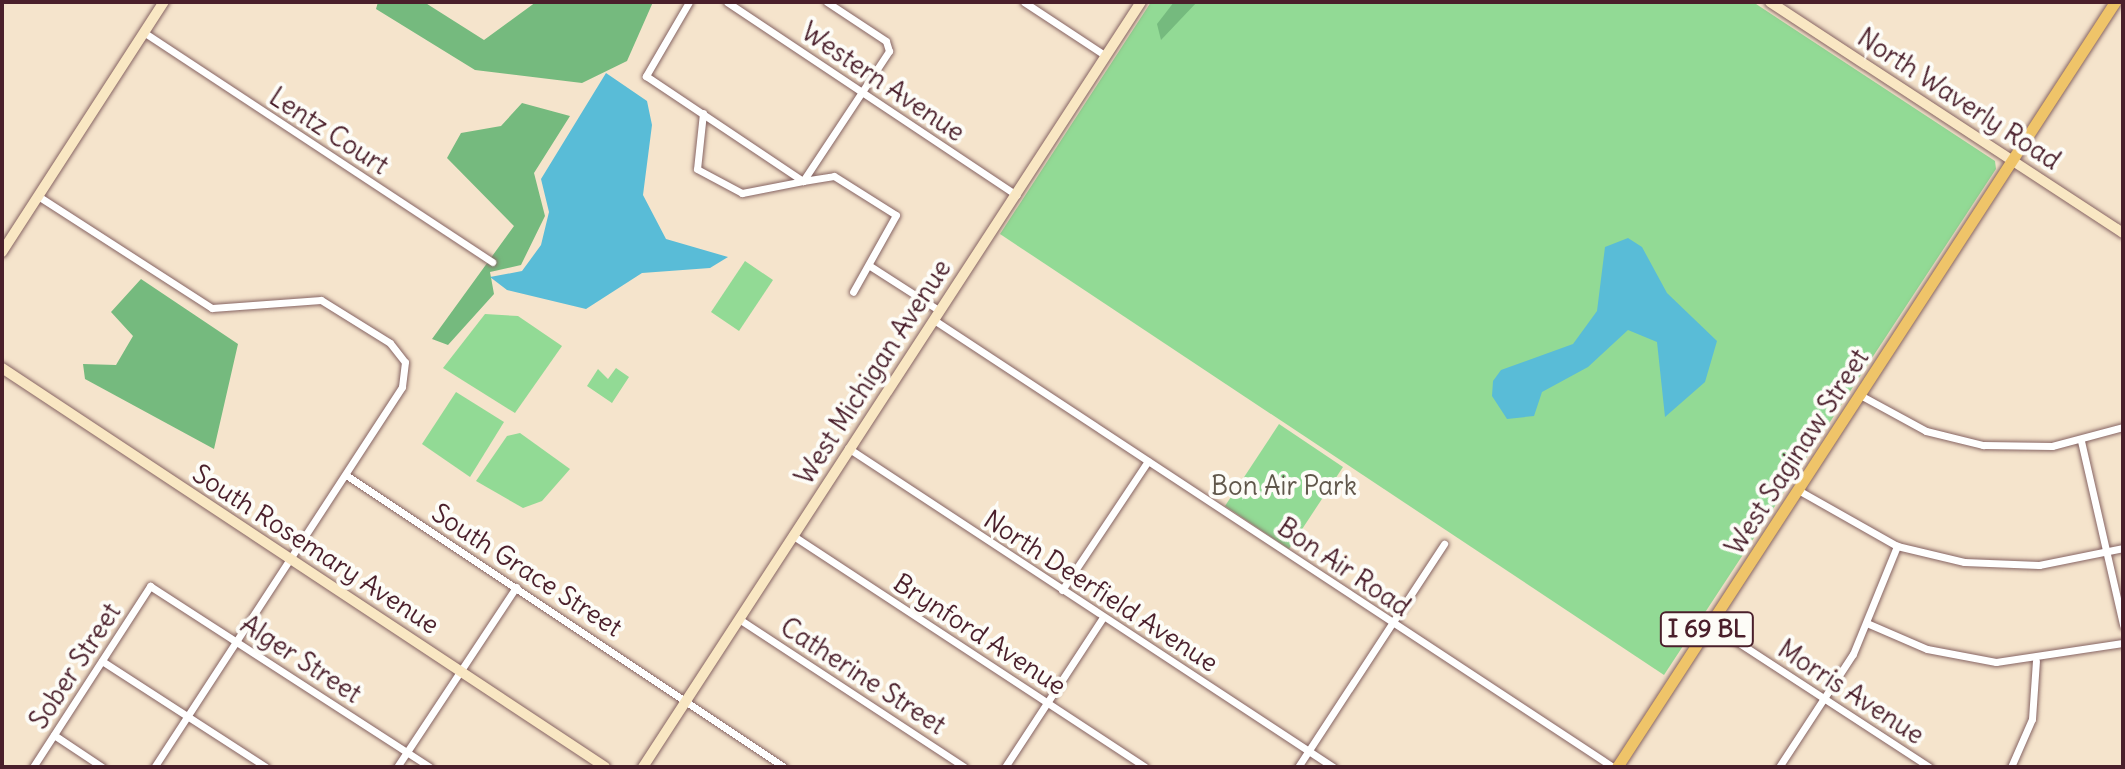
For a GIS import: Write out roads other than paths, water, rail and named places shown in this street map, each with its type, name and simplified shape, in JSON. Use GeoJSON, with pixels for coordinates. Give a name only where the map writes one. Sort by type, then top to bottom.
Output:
{"type":"FeatureCollection","features":[{"type":"Feature","properties":{"kind":"main road","name":"I 69 BL"},"geometry":{"type":"LineString","coordinates":[[2013,160],[2115,2]]}},
{"type":"Feature","properties":{"kind":"main road","name":"West Saginaw Street"},"geometry":{"type":"LineString","coordinates":[[1615,767],[2013,160]]}},
{"type":"Feature","properties":{"kind":"street"},"geometry":{"type":"LineString","coordinates":[[2,252],[164,2]]}},
{"type":"Feature","properties":{"kind":"street"},"geometry":{"type":"LineString","coordinates":[[689,2],[645,70],[803,181]]}},
{"type":"Feature","properties":{"kind":"street","name":"Western Avenue"},"geometry":{"type":"LineString","coordinates":[[727,2],[1016,195]]}},
{"type":"Feature","properties":{"kind":"street"},"geometry":{"type":"LineString","coordinates":[[803,181],[889,51],[886,41],[827,2]]}},
{"type":"Feature","properties":{"kind":"street"},"geometry":{"type":"LineString","coordinates":[[1024,2],[1106,56]]}},
{"type":"Feature","properties":{"kind":"street","name":"West Michigan Avenue"},"geometry":{"type":"LineString","coordinates":[[643,767],[1141,2]]}},
{"type":"Feature","properties":{"kind":"street","name":"North Waverly Road"},"geometry":{"type":"LineString","coordinates":[[1770,2],[2123,233]]}},
{"type":"Feature","properties":{"kind":"street","name":"Lentz Court"},"geometry":{"type":"LineString","coordinates":[[145,33],[492,262]]}},
{"type":"Feature","properties":{"kind":"street"},"geometry":{"type":"LineString","coordinates":[[703,113],[697,169],[742,193],[834,176],[896,215],[853,292]]}},
{"type":"Feature","properties":{"kind":"street"},"geometry":{"type":"LineString","coordinates":[[38,196],[212,308],[321,300],[390,343],[405,362],[402,387],[154,767]]}},
{"type":"Feature","properties":{"kind":"street","name":"Bon Air Road"},"geometry":{"type":"LineString","coordinates":[[870,266],[1148,461],[1615,767]]}},
{"type":"Feature","properties":{"kind":"street","name":"South Rosemary Avenue"},"geometry":{"type":"LineString","coordinates":[[2,368],[605,767]]}},
{"type":"Feature","properties":{"kind":"street"},"geometry":{"type":"LineString","coordinates":[[1860,395],[1960,441],[2021,448],[2081,441],[2123,427]]}},
{"type":"Feature","properties":{"kind":"street"},"geometry":{"type":"LineString","coordinates":[[2081,441],[2123,625]]}},
{"type":"Feature","properties":{"kind":"street","name":"North Deerfield Avenue"},"geometry":{"type":"LineString","coordinates":[[848,448],[1333,767]]}},
{"type":"Feature","properties":{"kind":"street"},"geometry":{"type":"LineString","coordinates":[[1062,590],[1148,461]]}},
{"type":"Feature","properties":{"kind":"street","name":"South Grace Street"},"geometry":{"type":"LineString","coordinates":[[346,475],[687,699],[784,767]]}},
{"type":"Feature","properties":{"kind":"street"},"geometry":{"type":"LineString","coordinates":[[1798,490],[1897,546],[2006,565],[2123,548]]}},
{"type":"Feature","properties":{"kind":"street","name":"Brynford Avenue"},"geometry":{"type":"LineString","coordinates":[[792,535],[1145,767]]}},
{"type":"Feature","properties":{"kind":"street"},"geometry":{"type":"LineString","coordinates":[[1298,767],[1444,544]]}},
{"type":"Feature","properties":{"kind":"street"},"geometry":{"type":"LineString","coordinates":[[1779,767],[1869,624],[1897,546]]}},
{"type":"Feature","properties":{"kind":"street","name":"Alger Street"},"geometry":{"type":"LineString","coordinates":[[150,586],[430,767]]}},
{"type":"Feature","properties":{"kind":"street","name":"Sober Street"},"geometry":{"type":"LineString","coordinates":[[33,767],[150,586]]}},
{"type":"Feature","properties":{"kind":"street"},"geometry":{"type":"LineString","coordinates":[[397,767],[516,587]]}},
{"type":"Feature","properties":{"kind":"street"},"geometry":{"type":"LineString","coordinates":[[1005,767],[1103,617]]}},
{"type":"Feature","properties":{"kind":"street","name":"Catherine Street"},"geometry":{"type":"LineString","coordinates":[[739,619],[964,767]]}},
{"type":"Feature","properties":{"kind":"street","name":"Morris Avenue"},"geometry":{"type":"LineString","coordinates":[[1710,624],[1929,767]]}},
{"type":"Feature","properties":{"kind":"street"},"geometry":{"type":"LineString","coordinates":[[1869,624],[1948,655],[2036,661],[2123,643]]}},
{"type":"Feature","properties":{"kind":"street"},"geometry":{"type":"LineString","coordinates":[[102,661],[266,767]]}},
{"type":"Feature","properties":{"kind":"street"},"geometry":{"type":"LineString","coordinates":[[2011,767],[2032,719],[2036,661]]}},
{"type":"Feature","properties":{"kind":"street"},"geometry":{"type":"LineString","coordinates":[[54,735],[102,767]]}},
{"type":"Feature","properties":{"kind":"water"},"geometry":{"type":"Polygon","coordinates":[[[606,73],[647,101],[652,125],[643,195],[666,239],[728,257],[710,268],[642,273],[586,309],[507,290],[490,277],[522,271],[541,245],[549,212],[541,179],[606,73]]]}},
{"type":"Feature","properties":{"kind":"water"},"geometry":{"type":"Polygon","coordinates":[[[1628,238],[1642,247],[1667,293],[1717,341],[1705,382],[1665,417],[1657,342],[1628,330],[1588,367],[1542,392],[1534,416],[1507,419],[1492,396],[1493,381],[1501,370],[1573,344],[1597,311],[1605,247],[1628,238]]]}},
{"type":"Feature","properties":{"kind":"park label","name":"Bon Air Park"},"geometry":{"type":"Point","coordinates":[1284,486]}}]}
